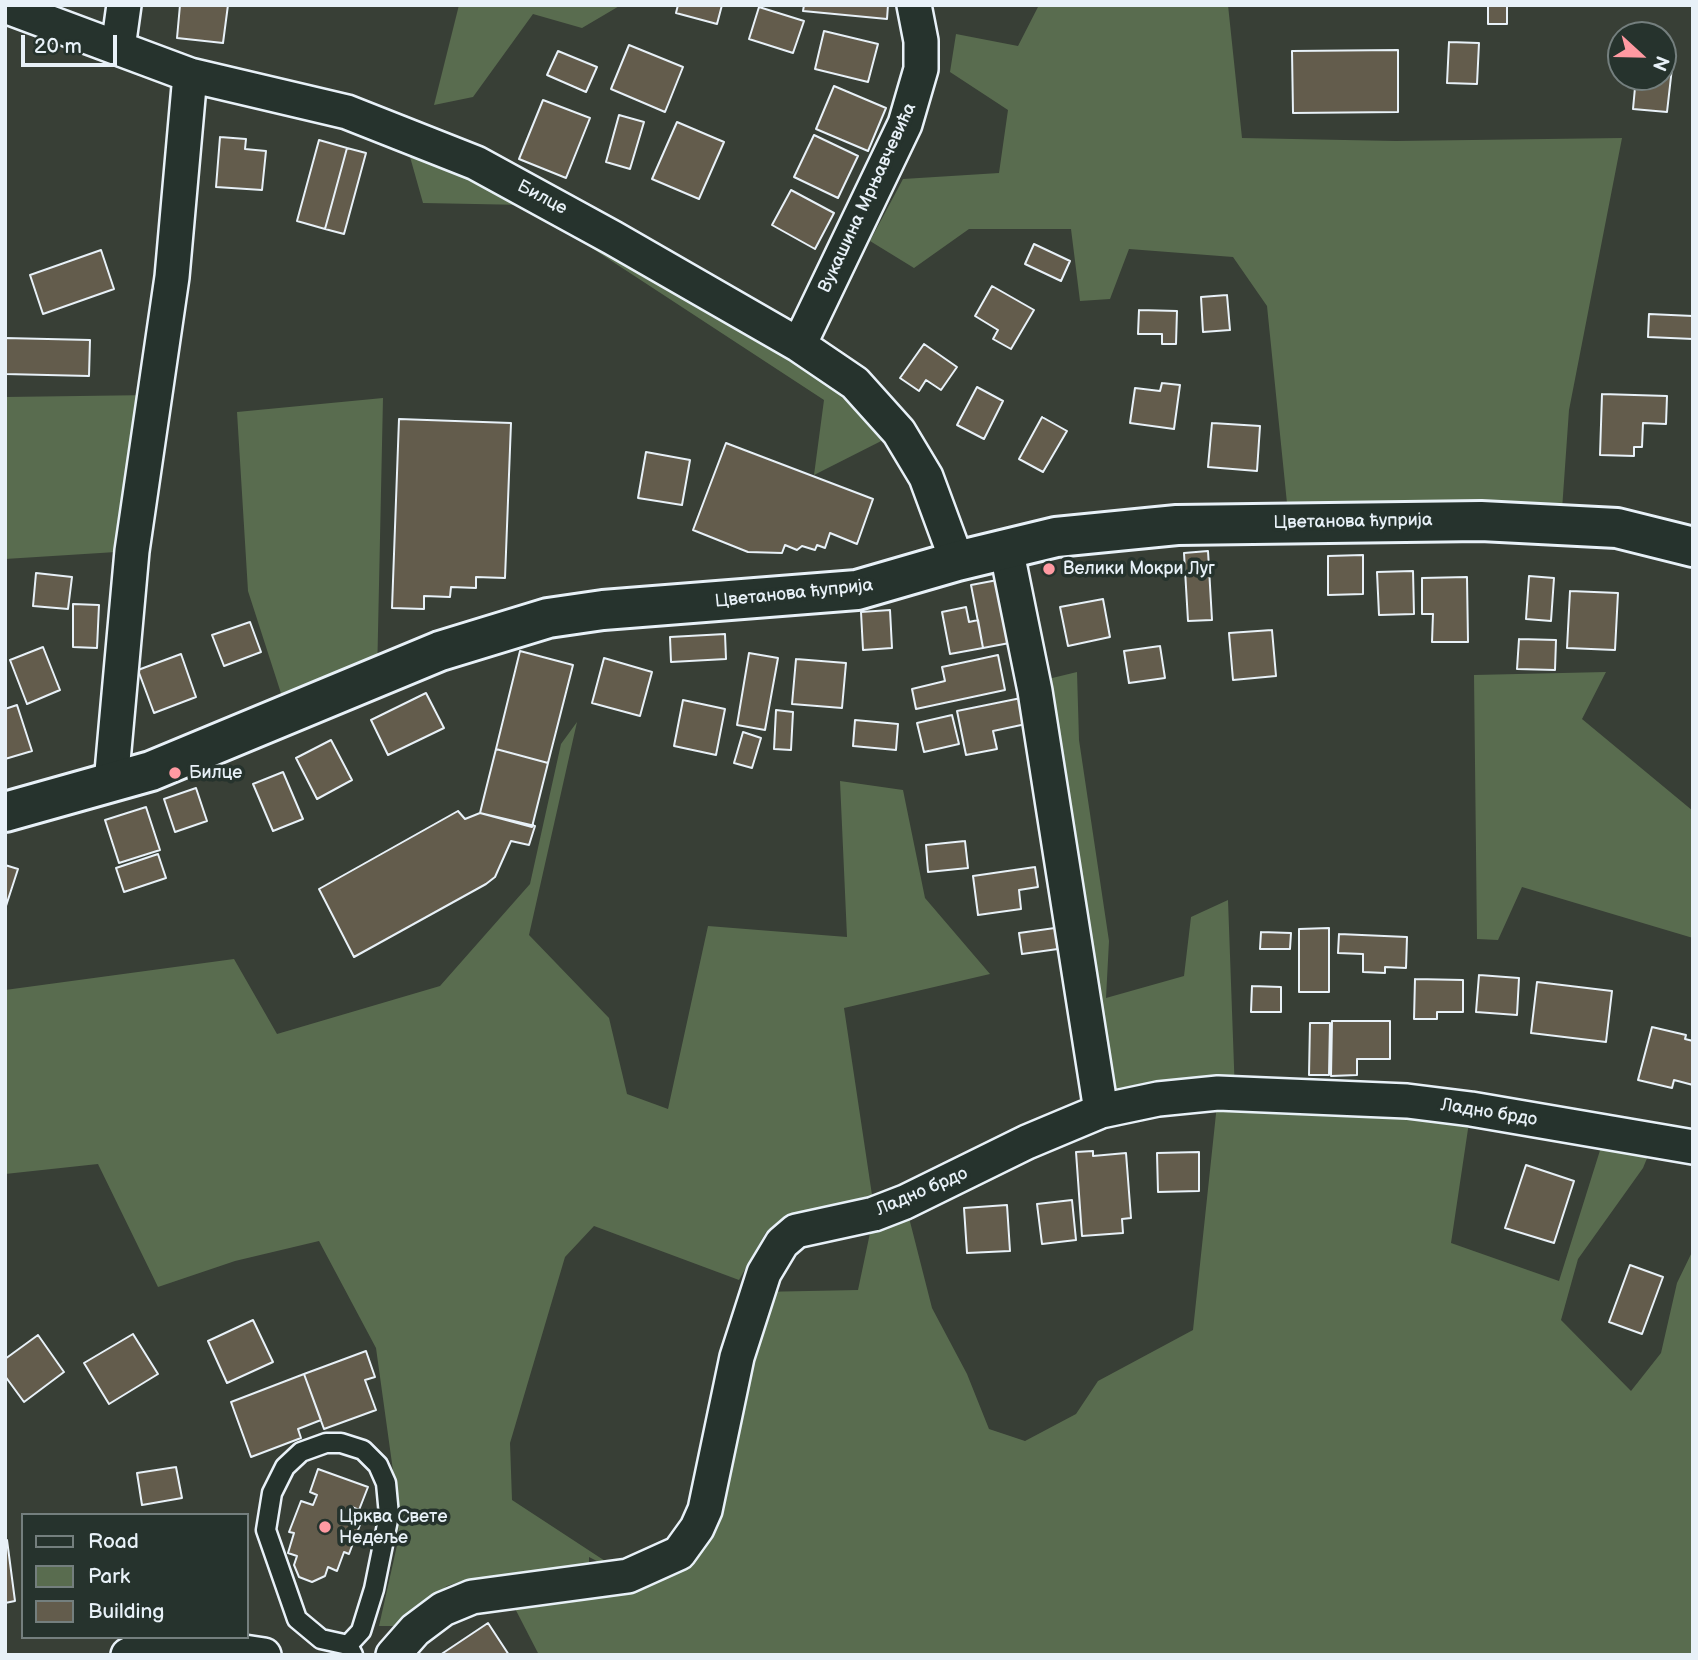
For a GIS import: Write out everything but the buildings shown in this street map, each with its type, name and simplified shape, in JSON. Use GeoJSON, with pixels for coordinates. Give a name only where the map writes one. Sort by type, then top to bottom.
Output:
{"type":"FeatureCollection","features":[{"type":"Feature","properties":{"kind":"street"},"geometry":{"type":"LineString","coordinates":[[118,48],[124,5]]}},
{"type":"Feature","properties":{"kind":"street","name":"Вукашина Мрњавчевића"},"geometry":{"type":"LineString","coordinates":[[799,345],[909,113],[921,69],[921,41],[914,5]]}},
{"type":"Feature","properties":{"kind":"street","name":"Билце"},"geometry":{"type":"LineString","coordinates":[[5,6],[190,75],[347,112],[476,163],[577,217],[799,345],[855,383],[900,432],[926,477],[957,561]]}},
{"type":"Feature","properties":{"kind":"street"},"geometry":{"type":"LineString","coordinates":[[111,783],[132,551],[172,277],[190,75]]}},
{"type":"Feature","properties":{"kind":"street","name":"Цветанова ћуприја"},"geometry":{"type":"LineString","coordinates":[[5,811],[151,771],[440,651],[525,624],[603,610],[857,590],[1006,548],[1103,530],[1177,525],[1467,521],[1596,526],[1693,547]]}},
{"type":"Feature","properties":{"kind":"street"},"geometry":{"type":"LineString","coordinates":[[1006,548],[1037,704],[1101,1111]]}},
{"type":"Feature","properties":{"kind":"street","name":"Ладно брдо"},"geometry":{"type":"LineString","coordinates":[[393,1655],[415,1630],[443,1609],[472,1597],[617,1579],[679,1553],[697,1528],[705,1510],[737,1357],[764,1273],[782,1243],[796,1231],[874,1214],[905,1202],[1027,1142],[1101,1111],[1158,1099],[1218,1093],[1407,1101],[1471,1109],[1693,1147]]}},
{"type":"Feature","properties":{"kind":"street"},"geometry":{"type":"LineString","coordinates":[[128,1655],[211,1647],[264,1655]]}},
{"type":"Feature","properties":{"kind":"lane"},"geometry":{"type":"LineString","coordinates":[[326,1443],[341,1443],[363,1450],[378,1465],[386,1483],[389,1515],[374,1589],[361,1631],[350,1650],[321,1639],[297,1619],[266,1530],[272,1493],[285,1467],[301,1452],[326,1443]]}},
{"type":"Feature","properties":{"kind":"green space"},"geometry":{"type":"Polygon","coordinates":[[[459,5],[621,5],[582,28],[533,14],[473,97],[434,105],[459,5]]]}},
{"type":"Feature","properties":{"kind":"green space"},"geometry":{"type":"Polygon","coordinates":[[[1039,5],[1228,5],[1242,138],[1396,141],[1622,138],[1569,410],[1561,524],[1289,523],[1267,306],[1233,257],[1129,249],[1110,299],[1080,301],[1071,229],[969,229],[914,268],[870,241],[903,179],[999,173],[1008,110],[950,72],[956,34],[1018,46],[1039,5]]]}},
{"type":"Feature","properties":{"kind":"green space"},"geometry":{"type":"Polygon","coordinates":[[[403,132],[613,238],[899,432],[814,475],[824,400],[526,205],[423,203],[403,132]]]}},
{"type":"Feature","properties":{"kind":"green space"},"geometry":{"type":"Polygon","coordinates":[[[153,395],[132,551],[5,559],[5,397],[153,395]]]}},
{"type":"Feature","properties":{"kind":"green space"},"geometry":{"type":"Polygon","coordinates":[[[383,398],[377,678],[288,715],[248,591],[237,412],[383,398]]]}},
{"type":"Feature","properties":{"kind":"green space"},"geometry":{"type":"Polygon","coordinates":[[[1077,672],[1079,740],[1109,941],[1106,998],[1184,976],[1191,917],[1228,900],[1235,1094],[1471,1109],[1451,1243],[1559,1281],[1602,1144],[1650,1151],[1643,1168],[1578,1259],[1561,1320],[1631,1391],[1661,1353],[1677,1283],[1693,1250],[1693,1655],[539,1655],[506,1591],[626,1576],[589,1557],[589,1566],[462,1581],[447,1586],[395,1626],[379,1626],[398,1541],[399,1514],[376,1348],[319,1241],[235,1261],[158,1287],[98,1164],[5,1174],[5,990],[234,959],[277,1034],[440,986],[530,884],[561,744],[577,722],[529,935],[609,1018],[627,1094],[668,1109],[708,926],[847,937],[840,781],[903,790],[925,898],[990,974],[844,1008],[872,1195],[783,1218],[766,1232],[739,1280],[594,1226],[565,1257],[510,1443],[512,1500],[628,1576],[679,1553],[758,1292],[858,1290],[874,1214],[905,1202],[932,1308],[967,1374],[989,1429],[1025,1441],[1076,1414],[1098,1381],[1193,1330],[1218,1095],[1101,1111],[1044,680],[1077,672]]]}},
{"type":"Feature","properties":{"kind":"green space"},"geometry":{"type":"Polygon","coordinates":[[[1606,672],[1582,719],[1693,811],[1693,938],[1522,887],[1498,940],[1477,939],[1474,675],[1606,672]]]}},
{"type":"Feature","properties":{"kind":"place","name":"Велики Мокри Луг"},"geometry":{"type":"Point","coordinates":[1049,569]}},
{"type":"Feature","properties":{"kind":"place","name":"Билце"},"geometry":{"type":"Point","coordinates":[175,773]}},
{"type":"Feature","properties":{"kind":"place","name":"Црква Свете Недеље"},"geometry":{"type":"Point","coordinates":[325,1527]}}]}
